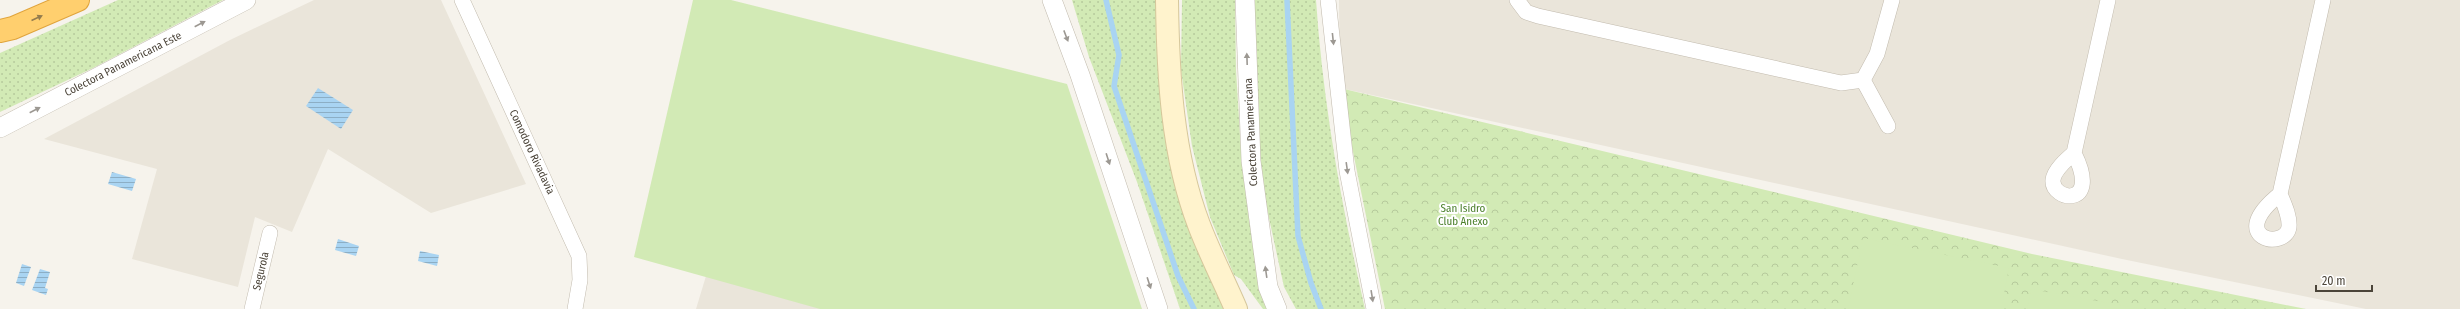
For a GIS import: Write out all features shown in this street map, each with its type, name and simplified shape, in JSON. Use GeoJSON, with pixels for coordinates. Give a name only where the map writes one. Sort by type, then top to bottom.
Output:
{"type":"FeatureCollection","features":[{"type":"Feature","properties":{"kind":"highway"},"geometry":{"type":"LineString","coordinates":[[0,31],[13,28],[78,0]]}},
{"type":"Feature","properties":{"kind":"main road"},"geometry":{"type":"LineString","coordinates":[[1167,0],[1171,99],[1186,182],[1199,225],[1236,308]]}},
{"type":"Feature","properties":{"kind":"street","name":"Colectora Panamericana Este"},"geometry":{"type":"LineString","coordinates":[[0,128],[246,0]]}},
{"type":"Feature","properties":{"kind":"street","name":"Comodoro Rivadavia"},"geometry":{"type":"LineString","coordinates":[[462,0],[578,256],[580,280],[575,309]]}},
{"type":"Feature","properties":{"kind":"street"},"geometry":{"type":"LineString","coordinates":[[1052,0],[1080,76],[1158,309]]}},
{"type":"Feature","properties":{"kind":"street","name":"Colectora Panamericana"},"geometry":{"type":"LineString","coordinates":[[1245,0],[1251,161],[1268,287],[1276,309]]}},
{"type":"Feature","properties":{"kind":"street"},"geometry":{"type":"LineString","coordinates":[[1328,0],[1347,171],[1374,309]]}},
{"type":"Feature","properties":{"kind":"street"},"geometry":{"type":"LineString","coordinates":[[1517,0],[1526,12],[1538,16],[1841,83],[1863,80]]}},
{"type":"Feature","properties":{"kind":"street"},"geometry":{"type":"LineString","coordinates":[[1863,80],[1877,54],[1892,0]]}},
{"type":"Feature","properties":{"kind":"street"},"geometry":{"type":"LineString","coordinates":[[2074,153],[2108,0]]}},
{"type":"Feature","properties":{"kind":"street"},"geometry":{"type":"LineString","coordinates":[[2280,194],[2323,0]]}},
{"type":"Feature","properties":{"kind":"street"},"geometry":{"type":"LineString","coordinates":[[1863,80],[1888,126]]}},
{"type":"Feature","properties":{"kind":"street","name":"Segurola"},"geometry":{"type":"LineString","coordinates":[[252,309],[270,234]]}},
{"type":"Feature","properties":{"kind":"shaded area"},"geometry":{"type":"Polygon","coordinates":[[[314,0],[441,0],[526,184],[431,213],[328,149],[292,232],[255,217],[238,287],[132,259],[157,169],[44,139],[230,40],[314,0]]]}},
{"type":"Feature","properties":{"kind":"shaded area"},"geometry":{"type":"Polygon","coordinates":[[[1339,0],[2460,0],[2460,309],[2366,309],[2122,259],[1340,88],[1339,0]]]}},
{"type":"Feature","properties":{"kind":"shaded area"},"geometry":{"type":"Polygon","coordinates":[[[706,276],[822,309],[696,309],[706,276]]]}},
{"type":"Feature","properties":{"kind":"green space"},"geometry":{"type":"Polygon","coordinates":[[[118,0],[223,0],[93,68],[0,112],[0,53],[118,0]]]}},
{"type":"Feature","properties":{"kind":"green space"},"geometry":{"type":"Polygon","coordinates":[[[693,0],[731,0],[1067,84],[1142,309],[820,309],[634,257],[693,0]]]}},
{"type":"Feature","properties":{"kind":"green space"},"geometry":{"type":"Polygon","coordinates":[[[1072,0],[1159,0],[1161,64],[1226,309],[1180,309],[1137,182],[1089,57],[1072,0]]]}},
{"type":"Feature","properties":{"kind":"green space"},"geometry":{"type":"Polygon","coordinates":[[[1182,0],[1235,0],[1236,70],[1241,152],[1268,309],[1263,309],[1241,279],[1234,275],[1210,217],[1192,146],[1181,70],[1182,0]]]}},
{"type":"Feature","properties":{"kind":"green space"},"geometry":{"type":"Polygon","coordinates":[[[1252,0],[1316,0],[1323,78],[1334,156],[1365,309],[1296,309],[1284,287],[1257,163],[1252,0]]]}},
{"type":"Feature","properties":{"kind":"green space","name":"San Isidro Club Anexo"},"geometry":{"type":"Polygon","coordinates":[[[1340,88],[2032,254],[2306,309],[1385,309],[1340,88]]]}},
{"type":"Feature","properties":{"kind":"green space"},"geometry":{"type":"Polygon","coordinates":[[[1863,238],[2009,268],[2001,309],[1848,309],[1863,238]]]}},
{"type":"Feature","properties":{"kind":"green space"},"geometry":{"type":"Polygon","coordinates":[[[2031,289],[2142,309],[2027,309],[2031,289]]]}},
{"type":"Feature","properties":{"kind":"water"},"geometry":{"type":"Polygon","coordinates":[[[318,88],[353,110],[341,129],[306,106],[318,88]]]}},
{"type":"Feature","properties":{"kind":"water"},"geometry":{"type":"Polygon","coordinates":[[[112,172],[136,179],[132,191],[108,184],[112,172]]]}},
{"type":"Feature","properties":{"kind":"water"},"geometry":{"type":"Polygon","coordinates":[[[338,239],[359,246],[356,256],[335,250],[338,239]]]}},
{"type":"Feature","properties":{"kind":"water"},"geometry":{"type":"Polygon","coordinates":[[[420,251],[439,255],[437,266],[418,261],[420,251]]]}},
{"type":"Feature","properties":{"kind":"water"},"geometry":{"type":"Polygon","coordinates":[[[22,264],[31,267],[24,286],[16,283],[22,264]]]}},
{"type":"Feature","properties":{"kind":"water"},"geometry":{"type":"Polygon","coordinates":[[[40,269],[50,272],[45,288],[48,289],[46,295],[32,290],[40,269]]]}},
{"type":"Feature","properties":{"kind":"waterway"},"geometry":{"type":"LineString","coordinates":[[1106,0],[1119,55],[1114,86],[1178,276],[1194,309]]}},
{"type":"Feature","properties":{"kind":"waterway"},"geometry":{"type":"LineString","coordinates":[[1287,0],[1298,236],[1311,283],[1321,309]]}}]}
